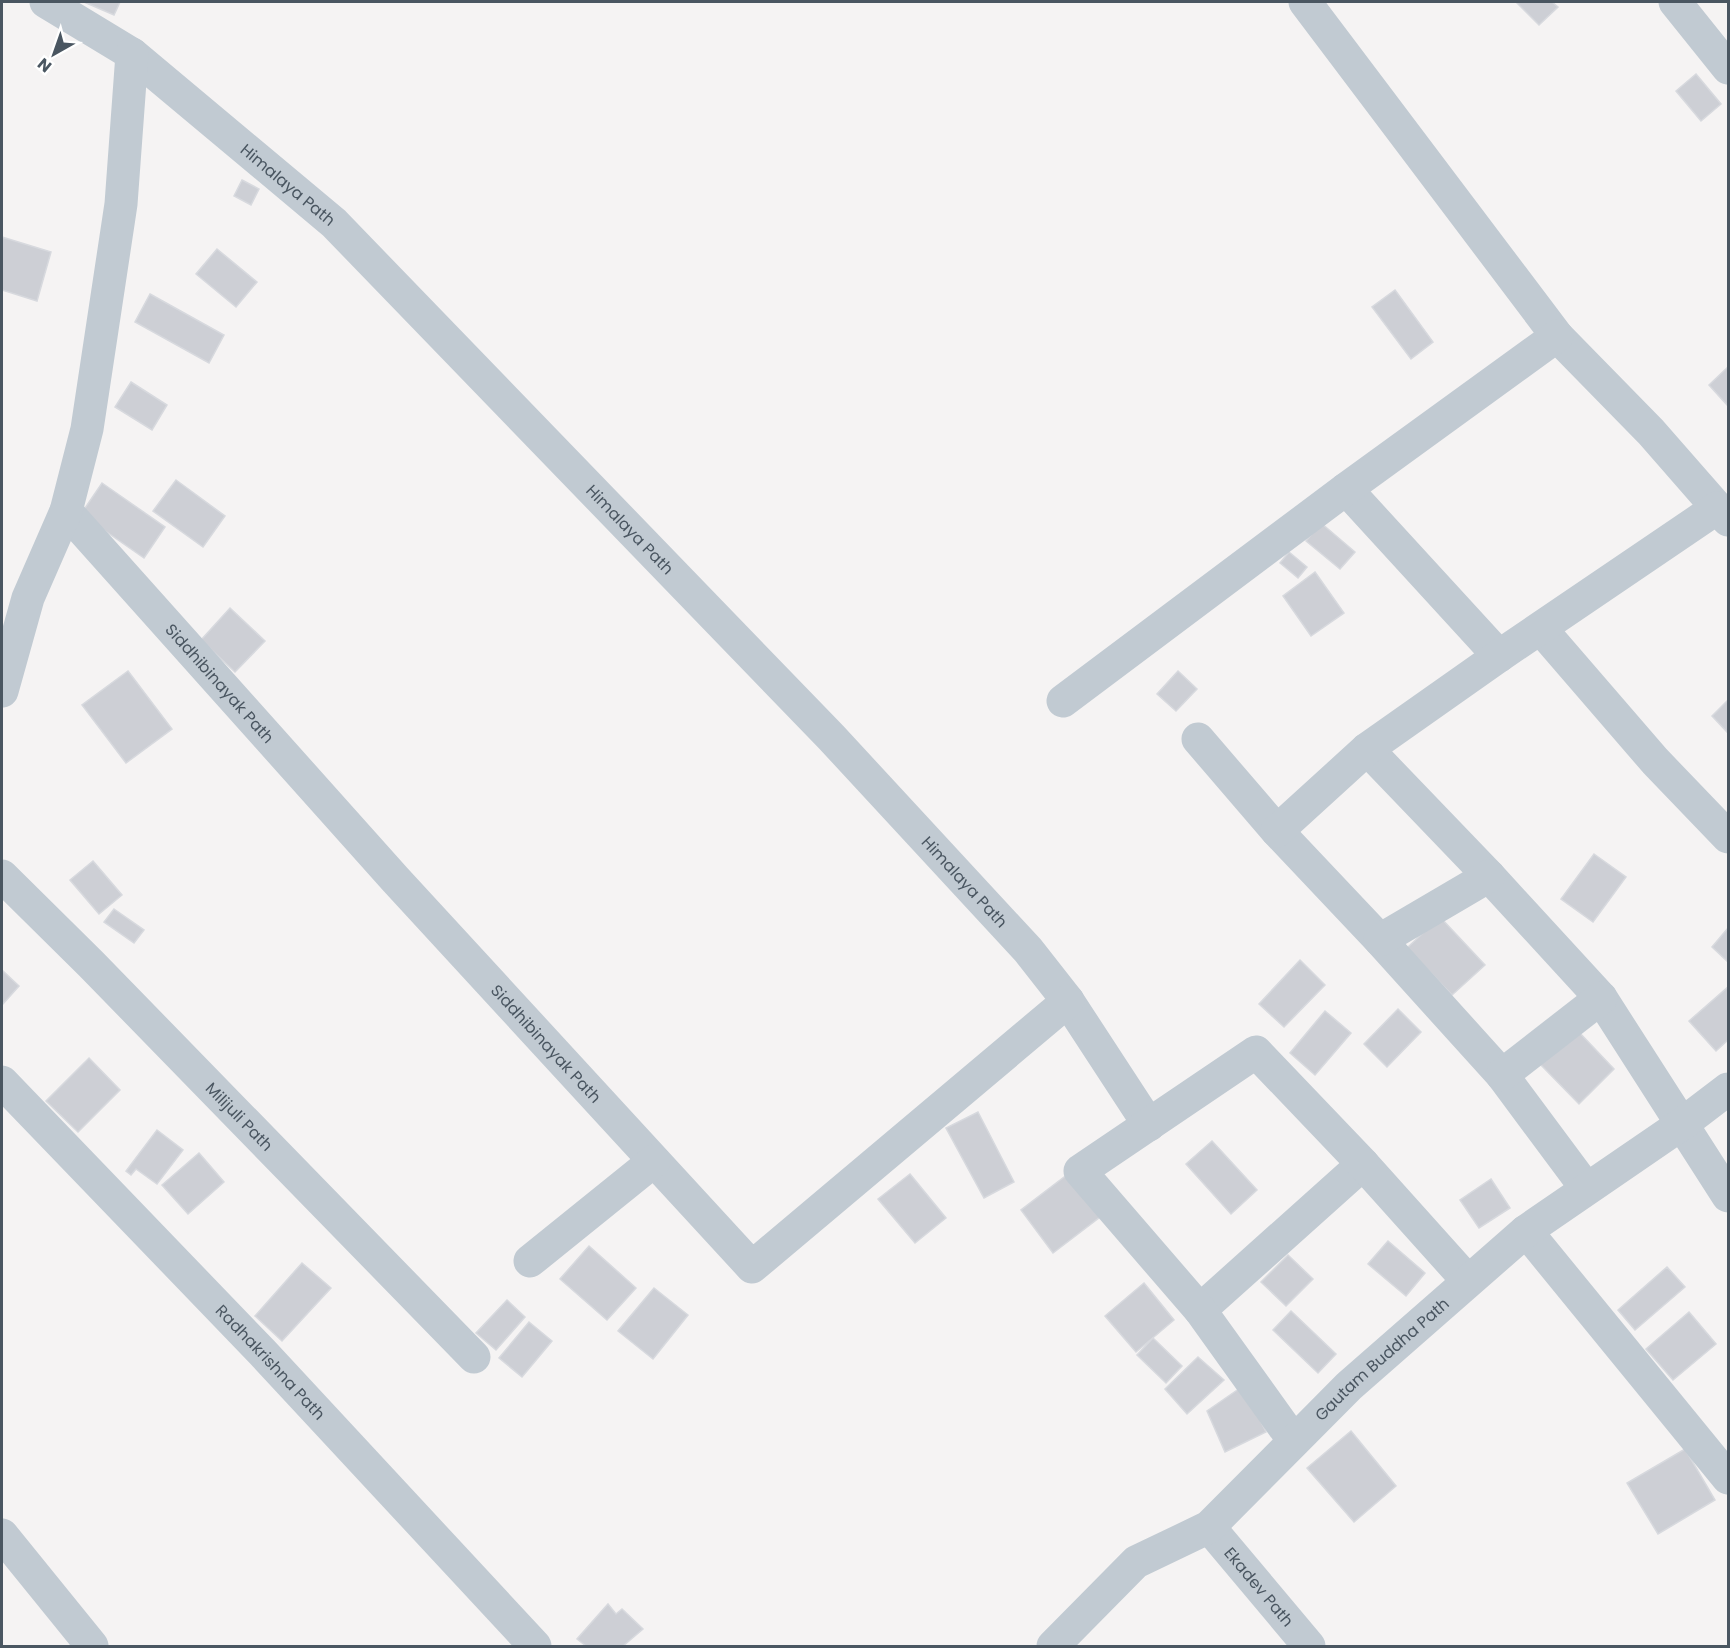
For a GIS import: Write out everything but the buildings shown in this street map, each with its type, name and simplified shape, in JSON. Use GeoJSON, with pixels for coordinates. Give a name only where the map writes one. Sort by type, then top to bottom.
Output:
{"type":"FeatureCollection","features":[{"type":"Feature","properties":{"kind":"street","name":"Himalaya Path"},"geometry":{"type":"LineString","coordinates":[[46,2],[132,54],[334,223],[839,746],[1028,950],[1068,1001],[1149,1125]]}},
{"type":"Feature","properties":{"kind":"street"},"geometry":{"type":"LineString","coordinates":[[1277,831],[1367,749],[1499,656],[1723,514],[1651,432],[1557,336],[1305,2]]}},
{"type":"Feature","properties":{"kind":"street"},"geometry":{"type":"LineString","coordinates":[[1675,2],[1728,68]]}},
{"type":"Feature","properties":{"kind":"street"},"geometry":{"type":"LineString","coordinates":[[2,691],[28,598],[66,511],[87,429],[121,204],[132,54]]}},
{"type":"Feature","properties":{"kind":"street"},"geometry":{"type":"LineString","coordinates":[[1063,701],[1346,489],[1557,336]]}},
{"type":"Feature","properties":{"kind":"street"},"geometry":{"type":"LineString","coordinates":[[1346,489],[1499,656]]}},
{"type":"Feature","properties":{"kind":"street","name":"Siddhibinayak Path"},"geometry":{"type":"LineString","coordinates":[[66,511],[395,879],[752,1267],[1068,1001]]}},
{"type":"Feature","properties":{"kind":"street"},"geometry":{"type":"LineString","coordinates":[[1541,629],[1655,761],[1728,837]]}},
{"type":"Feature","properties":{"kind":"street"},"geometry":{"type":"LineString","coordinates":[[1198,739],[1277,831],[1380,940],[1502,1075],[1586,1188]]}},
{"type":"Feature","properties":{"kind":"street"},"geometry":{"type":"LineString","coordinates":[[1367,749],[1489,876],[1601,998],[1728,1196]]}},
{"type":"Feature","properties":{"kind":"street","name":"Milijuli Path"},"geometry":{"type":"LineString","coordinates":[[2,876],[91,964],[474,1357]]}},
{"type":"Feature","properties":{"kind":"street"},"geometry":{"type":"LineString","coordinates":[[1380,940],[1489,876]]}},
{"type":"Feature","properties":{"kind":"street"},"geometry":{"type":"LineString","coordinates":[[1502,1075],[1601,998]]}},
{"type":"Feature","properties":{"kind":"street"},"geometry":{"type":"LineString","coordinates":[[1294,1441],[1200,1310],[1080,1171],[1256,1052],[1363,1164],[1468,1281]]}},
{"type":"Feature","properties":{"kind":"street","name":"Radhakrishna Path"},"geometry":{"type":"LineString","coordinates":[[2,1082],[262,1353],[536,1647]]}},
{"type":"Feature","properties":{"kind":"street","name":"Gautam Buddha Path"},"geometry":{"type":"LineString","coordinates":[[1060,1644],[1136,1562],[1209,1527],[1350,1386],[1526,1231],[1682,1124],[1728,1089]]}},
{"type":"Feature","properties":{"kind":"street"},"geometry":{"type":"LineString","coordinates":[[530,1261],[654,1161]]}},
{"type":"Feature","properties":{"kind":"street"},"geometry":{"type":"LineString","coordinates":[[1200,1310],[1363,1164]]}},
{"type":"Feature","properties":{"kind":"street"},"geometry":{"type":"LineString","coordinates":[[1526,1231],[1728,1478]]}},
{"type":"Feature","properties":{"kind":"street","name":"Ekadev Path"},"geometry":{"type":"LineString","coordinates":[[1209,1527],[1309,1647]]}},
{"type":"Feature","properties":{"kind":"street"},"geometry":{"type":"LineString","coordinates":[[2,1535],[92,1647]]}}]}
